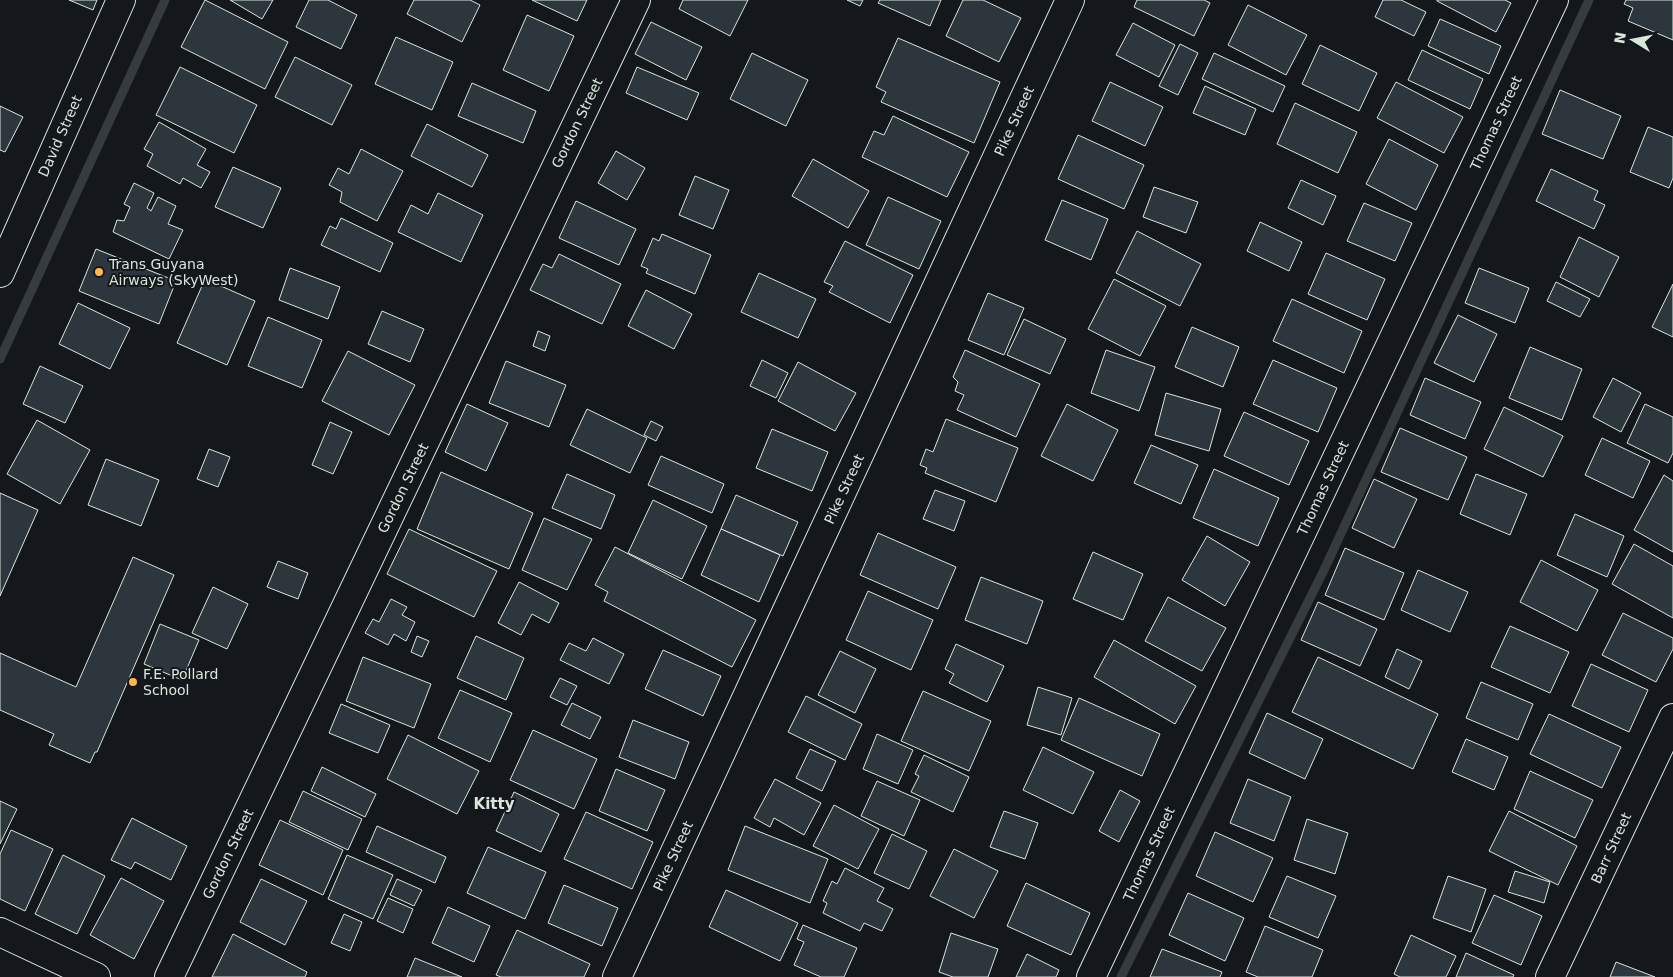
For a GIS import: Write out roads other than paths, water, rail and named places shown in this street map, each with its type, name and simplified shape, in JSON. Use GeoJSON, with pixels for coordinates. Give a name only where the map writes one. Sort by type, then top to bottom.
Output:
{"type":"FeatureCollection","features":[{"type":"Feature","properties":{"kind":"street","name":"David Street"},"geometry":{"type":"LineString","coordinates":[[0,273],[121,0]]}},
{"type":"Feature","properties":{"kind":"street","name":"Gordon Street"},"geometry":{"type":"LineString","coordinates":[[169,977],[636,0]]}},
{"type":"Feature","properties":{"kind":"street","name":"Pike Street"},"geometry":{"type":"LineString","coordinates":[[617,977],[1070,0]]}},
{"type":"Feature","properties":{"kind":"street","name":"Thomas Street"},"geometry":{"type":"LineString","coordinates":[[1091,977],[1554,0]]}},
{"type":"Feature","properties":{"kind":"street","name":"Barr Street"},"geometry":{"type":"LineString","coordinates":[[1550,977],[1673,718]]}},
{"type":"Feature","properties":{"kind":"street"},"geometry":{"type":"LineString","coordinates":[[0,932],[96,977]]}},
{"type":"Feature","properties":{"kind":"waterway"},"geometry":{"type":"LineString","coordinates":[[0,359],[165,0]]}},
{"type":"Feature","properties":{"kind":"waterway"},"geometry":{"type":"LineString","coordinates":[[1121,977],[1324,570],[1589,0]]}},
{"type":"Feature","properties":{"kind":"place","name":"Trans Guyana Airways (SkyWest)"},"geometry":{"type":"Point","coordinates":[99,272]}},
{"type":"Feature","properties":{"kind":"place","name":"F.E. Pollard School"},"geometry":{"type":"Point","coordinates":[133,682]}},
{"type":"Feature","properties":{"kind":"district","name":"Kitty"},"geometry":{"type":"Point","coordinates":[494,804]}}]}
